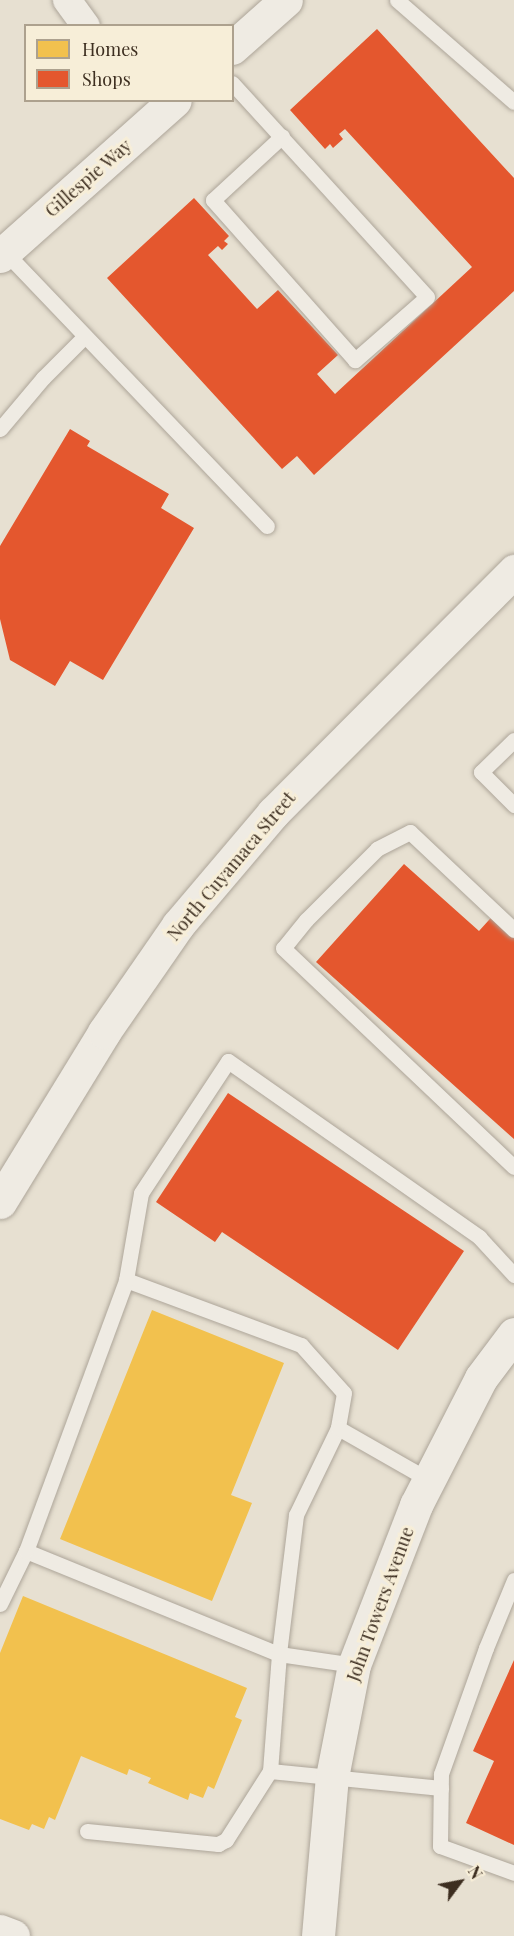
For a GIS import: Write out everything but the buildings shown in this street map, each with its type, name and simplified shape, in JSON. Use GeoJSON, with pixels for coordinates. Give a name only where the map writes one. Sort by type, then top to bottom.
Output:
{"type":"FeatureCollection","features":[{"type":"Feature","properties":{"kind":"street"},"geometry":{"type":"LineString","coordinates":[[67,0],[85,24]]}},
{"type":"Feature","properties":{"kind":"street"},"geometry":{"type":"LineString","coordinates":[[234,46],[286,0]]}},
{"type":"Feature","properties":{"kind":"street","name":"Gillespie Way"},"geometry":{"type":"LineString","coordinates":[[2,254],[162,105]]}},
{"type":"Feature","properties":{"kind":"street","name":"North Cuyamaca Street"},"geometry":{"type":"LineString","coordinates":[[0,1202],[104,1032],[178,925],[273,813],[514,571]]}},
{"type":"Feature","properties":{"kind":"street","name":"John Towers Avenue"},"geometry":{"type":"LineString","coordinates":[[318,1936],[333,1777],[354,1665],[416,1505],[481,1378],[514,1334]]}},
{"type":"Feature","properties":{"kind":"street"},"geometry":{"type":"LineString","coordinates":[[0,1931],[13,1936]]}},
{"type":"Feature","properties":{"kind":"lane"},"geometry":{"type":"LineString","coordinates":[[397,0],[514,102]]}},
{"type":"Feature","properties":{"kind":"lane"},"geometry":{"type":"LineString","coordinates":[[234,85],[282,136],[427,297],[355,360],[213,200],[282,136]]}},
{"type":"Feature","properties":{"kind":"lane"},"geometry":{"type":"LineString","coordinates":[[2,254],[85,336],[267,526]]}},
{"type":"Feature","properties":{"kind":"lane"},"geometry":{"type":"LineString","coordinates":[[0,429],[43,378],[85,336]]}},
{"type":"Feature","properties":{"kind":"lane"},"geometry":{"type":"LineString","coordinates":[[514,740],[481,772],[514,805]]}},
{"type":"Feature","properties":{"kind":"lane"},"geometry":{"type":"LineString","coordinates":[[514,930],[410,831],[377,849],[306,920],[283,948],[514,1167]]}},
{"type":"Feature","properties":{"kind":"lane"},"geometry":{"type":"LineString","coordinates":[[0,1604],[26,1551],[126,1280],[141,1193],[228,1061],[479,1237],[514,1275]]}},
{"type":"Feature","properties":{"kind":"lane"},"geometry":{"type":"LineString","coordinates":[[87,1831],[218,1844],[226,1840],[270,1771],[279,1654],[297,1515],[338,1428],[344,1393],[301,1345],[126,1280]]}},
{"type":"Feature","properties":{"kind":"lane"},"geometry":{"type":"LineString","coordinates":[[338,1428],[429,1480]]}},
{"type":"Feature","properties":{"kind":"lane"},"geometry":{"type":"LineString","coordinates":[[26,1551],[279,1654],[354,1665]]}},
{"type":"Feature","properties":{"kind":"lane"},"geometry":{"type":"LineString","coordinates":[[514,1580],[486,1648],[441,1774],[440,1846],[514,1873]]}},
{"type":"Feature","properties":{"kind":"lane"},"geometry":{"type":"LineString","coordinates":[[270,1771],[441,1788]]}}]}
